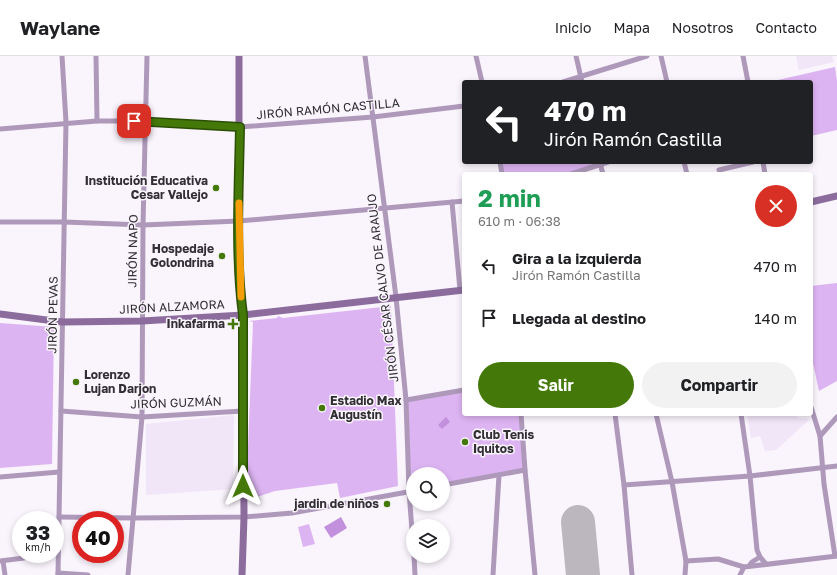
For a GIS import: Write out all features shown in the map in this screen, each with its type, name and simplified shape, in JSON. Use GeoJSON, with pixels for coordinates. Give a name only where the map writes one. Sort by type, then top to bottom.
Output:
{"type":"FeatureCollection","features":[{"type":"Feature","properties":{"kind":"street","name":"JIRÓN PEVAS"},"geometry":{"type":"LineString","coordinates":[[59,511],[66,122],[62,56]]}},
{"type":"Feature","properties":{"kind":"street"},"geometry":{"type":"LineString","coordinates":[[96,56],[97,121]]}},
{"type":"Feature","properties":{"kind":"street","name":"JIRÓN NAPO"},"geometry":{"type":"LineString","coordinates":[[128,575],[142,417],[143,225],[147,56]]}},
{"type":"Feature","properties":{"kind":"street"},"geometry":{"type":"LineString","coordinates":[[239,56],[240,293],[243,315],[244,517],[242,575]]}},
{"type":"Feature","properties":{"kind":"street","name":"JIRÓN CÉSAR CALVO DE ARAUJO"},"geometry":{"type":"LineString","coordinates":[[365,56],[396,296],[406,400],[410,467]]}},
{"type":"Feature","properties":{"kind":"street"},"geometry":{"type":"LineString","coordinates":[[476,56],[482,80]]}},
{"type":"Feature","properties":{"kind":"street"},"geometry":{"type":"LineString","coordinates":[[576,56],[581,80]]}},
{"type":"Feature","properties":{"kind":"street"},"geometry":{"type":"LineString","coordinates":[[569,80],[647,56]]}},
{"type":"Feature","properties":{"kind":"street"},"geometry":{"type":"LineString","coordinates":[[661,56],[667,80]]}},
{"type":"Feature","properties":{"kind":"street"},"geometry":{"type":"LineString","coordinates":[[743,56],[748,80]]}},
{"type":"Feature","properties":{"kind":"street","name":"JIRÓN RAMÓN CASTILLA"},"geometry":{"type":"LineString","coordinates":[[0,129],[66,122],[97,121],[146,121],[240,127],[373,117],[462,106]]}},
{"type":"Feature","properties":{"kind":"street"},"geometry":{"type":"LineString","coordinates":[[576,172],[597,164]]}},
{"type":"Feature","properties":{"kind":"street"},"geometry":{"type":"LineString","coordinates":[[719,170],[744,164]]}},
{"type":"Feature","properties":{"kind":"street"},"geometry":{"type":"LineString","coordinates":[[813,202],[837,196]]}},
{"type":"Feature","properties":{"kind":"street"},"geometry":{"type":"LineString","coordinates":[[0,222],[64,222],[143,225],[239,221],[462,201]]}},
{"type":"Feature","properties":{"kind":"street"},"geometry":{"type":"LineString","coordinates":[[452,202],[462,290]]}},
{"type":"Feature","properties":{"kind":"street","name":"JIRÓN ALZAMORA"},"geometry":{"type":"LineString","coordinates":[[0,314],[62,322],[142,321],[243,315],[396,296],[462,290]]}},
{"type":"Feature","properties":{"kind":"street"},"geometry":{"type":"LineString","coordinates":[[406,400],[462,390]]}},
{"type":"Feature","properties":{"kind":"street","name":"JIRÓN GUZMÁN"},"geometry":{"type":"LineString","coordinates":[[61,411],[142,417],[243,410]]}},
{"type":"Feature","properties":{"kind":"street"},"geometry":{"type":"LineString","coordinates":[[686,561],[718,559],[747,566],[836,556],[824,484],[820,436],[813,413]]}},
{"type":"Feature","properties":{"kind":"street"},"geometry":{"type":"LineString","coordinates":[[521,416],[535,575]]}},
{"type":"Feature","properties":{"kind":"street"},"geometry":{"type":"LineString","coordinates":[[615,416],[624,485],[632,575]]}},
{"type":"Feature","properties":{"kind":"street"},"geometry":{"type":"LineString","coordinates":[[656,416],[672,482],[686,561],[685,575]]}},
{"type":"Feature","properties":{"kind":"street"},"geometry":{"type":"LineString","coordinates":[[741,416],[750,476],[757,550],[760,557],[766,564]]}},
{"type":"Feature","properties":{"kind":"street"},"geometry":{"type":"LineString","coordinates":[[820,436],[837,417]]}},
{"type":"Feature","properties":{"kind":"street"},"geometry":{"type":"LineString","coordinates":[[624,485],[750,476],[837,466]]}},
{"type":"Feature","properties":{"kind":"street"},"geometry":{"type":"LineString","coordinates":[[450,484],[525,470]]}},
{"type":"Feature","properties":{"kind":"street"},"geometry":{"type":"LineString","coordinates":[[0,477],[59,472]]}},
{"type":"Feature","properties":{"kind":"street"},"geometry":{"type":"LineString","coordinates":[[493,575],[499,475]]}},
{"type":"Feature","properties":{"kind":"street"},"geometry":{"type":"LineString","coordinates":[[64,517],[244,517],[292,513],[406,492]]}},
{"type":"Feature","properties":{"kind":"street"},"geometry":{"type":"LineString","coordinates":[[740,575],[747,566],[760,557]]}},
{"type":"Feature","properties":{"kind":"street"},"geometry":{"type":"LineString","coordinates":[[5,575],[2,561],[12,560]]}},
{"type":"Feature","properties":{"kind":"street","name":"JIRÓN PEVAS"},"geometry":{"type":"LineString","coordinates":[[58,563],[58,574]]}},
{"type":"Feature","properties":{"kind":"street"},"geometry":{"type":"LineString","coordinates":[[414,563],[415,575]]}},
{"type":"Feature","properties":{"kind":"street"},"geometry":{"type":"LineString","coordinates":[[58,574],[88,575]]}},
{"type":"Feature","properties":{"kind":"shaded area"},"geometry":{"type":"Polygon","coordinates":[[[796,56],[832,56],[834,62],[799,70],[796,56]]]}},
{"type":"Feature","properties":{"kind":"shaded area"},"geometry":{"type":"Polygon","coordinates":[[[835,67],[837,81],[837,130],[813,136],[813,80],[778,80],[835,67]]]}},
{"type":"Feature","properties":{"kind":"shaded area"},"geometry":{"type":"Polygon","coordinates":[[[500,164],[595,164],[576,172],[502,172],[500,164]]]}},
{"type":"Feature","properties":{"kind":"shaded area"},"geometry":{"type":"Polygon","coordinates":[[[837,283],[837,381],[819,391],[813,363],[813,286],[837,283]]]}},
{"type":"Feature","properties":{"kind":"shaded area"},"geometry":{"type":"Polygon","coordinates":[[[391,306],[398,486],[340,498],[337,483],[275,491],[257,497],[246,498],[253,322],[249,321],[277,318],[278,316],[283,318],[391,306]]]}},
{"type":"Feature","properties":{"kind":"shaded area"},"geometry":{"type":"Polygon","coordinates":[[[0,323],[54,327],[52,464],[0,468],[0,323]]]}},
{"type":"Feature","properties":{"kind":"shaded area","name":"Club Tenis Iquitos"},"geometry":{"type":"Polygon","coordinates":[[[462,390],[462,416],[521,416],[525,470],[450,484],[450,467],[408,467],[406,400],[462,390]]]}},
{"type":"Feature","properties":{"kind":"shaded area"},"geometry":{"type":"Polygon","coordinates":[[[234,415],[233,489],[146,495],[146,424],[234,415]]]}},
{"type":"Feature","properties":{"kind":"shaded area"},"geometry":{"type":"Polygon","coordinates":[[[747,416],[797,416],[798,418],[810,419],[776,450],[765,451],[760,436],[751,438],[747,416]]]}},
{"type":"Feature","properties":{"kind":"shaded area"},"geometry":{"type":"Polygon","coordinates":[[[446,417],[450,422],[442,429],[438,425],[446,417]]]}},
{"type":"Feature","properties":{"kind":"shaded area"},"geometry":{"type":"Polygon","coordinates":[[[341,517],[347,528],[331,538],[324,527],[341,517]]]}},
{"type":"Feature","properties":{"kind":"shaded area"},"geometry":{"type":"Polygon","coordinates":[[[309,524],[315,544],[303,547],[298,527],[309,524]]]}},
{"type":"Feature","properties":{"kind":"runway"},"geometry":{"type":"LineString","coordinates":[[578,522],[583,575]]}},
{"type":"Feature","properties":{"kind":"slow traffic"},"geometry":{"type":"LineString","coordinates":[[239,203],[241,297]]}},
{"type":"Feature","properties":{"kind":"place","name":"Institución Educativa Cesar Vallejo"},"geometry":{"type":"Point","coordinates":[216,188]}},
{"type":"Feature","properties":{"kind":"place","name":"Hospedaje Golondrina"},"geometry":{"type":"Point","coordinates":[222,256]}},
{"type":"Feature","properties":{"kind":"place","name":"Inkafarma"},"geometry":{"type":"Point","coordinates":[233,324]}},
{"type":"Feature","properties":{"kind":"place","name":"Lorenzo Lujan Darjon"},"geometry":{"type":"Point","coordinates":[76,382]}},
{"type":"Feature","properties":{"kind":"place","name":"Estadio Max Augustín"},"geometry":{"type":"Point","coordinates":[322,408]}},
{"type":"Feature","properties":{"kind":"place","name":"Club Tenis Iquitos"},"geometry":{"type":"Point","coordinates":[465,442]}},
{"type":"Feature","properties":{"kind":"place","name":"jardin de niños"},"geometry":{"type":"Point","coordinates":[387,504]}},
{"type":"Feature","properties":{"kind":"route"},"geometry":{"type":"LineString","coordinates":[[134,121],[240,127],[239,221],[240,293],[243,315],[243,486]]}}]}
